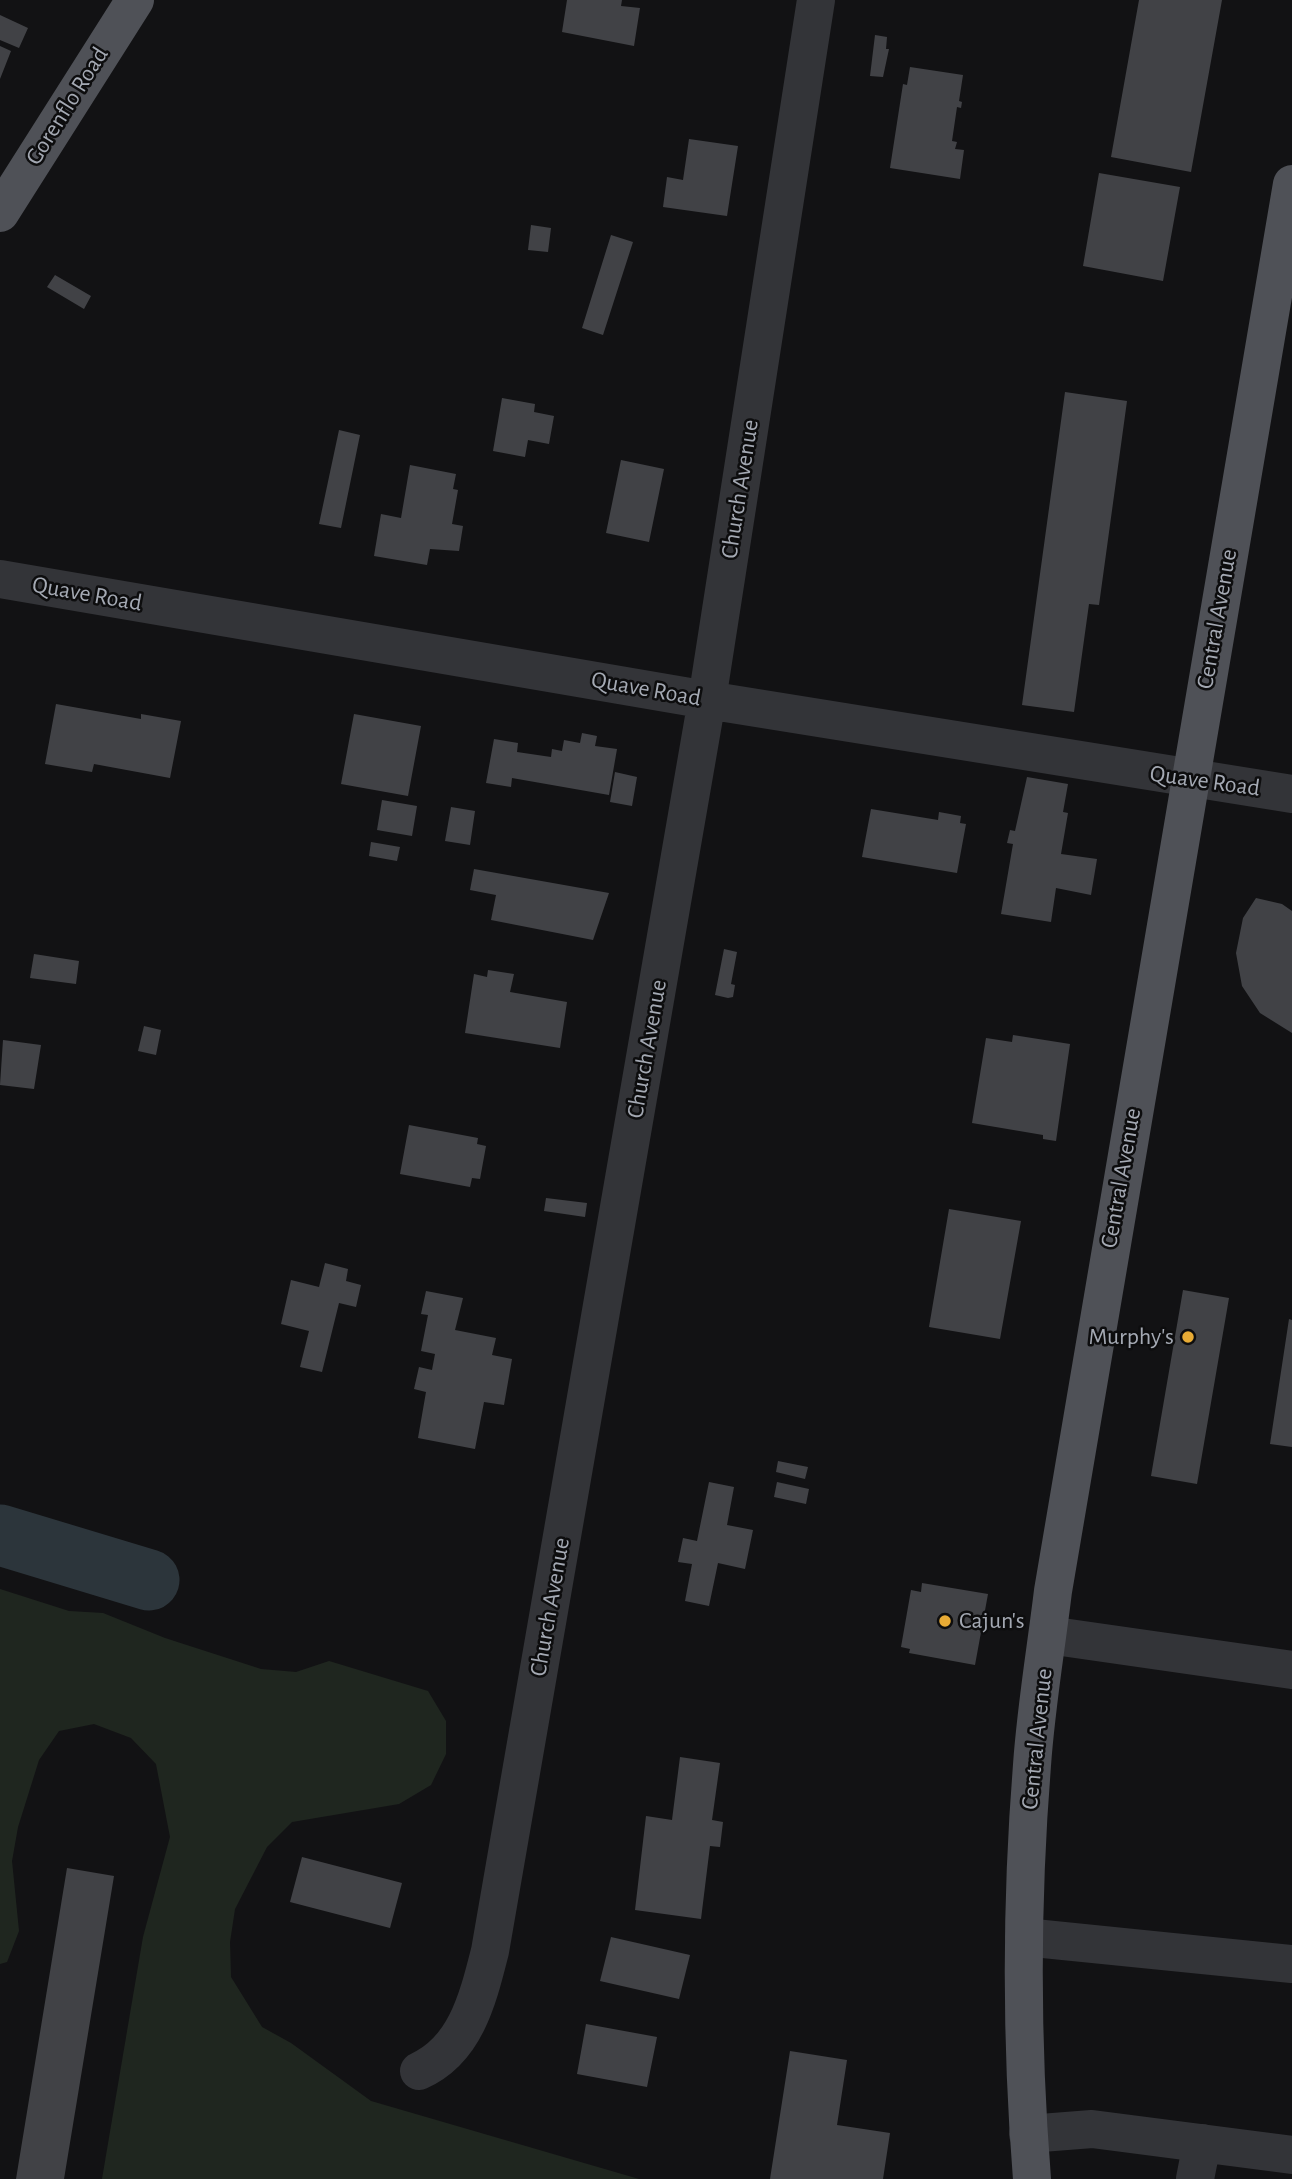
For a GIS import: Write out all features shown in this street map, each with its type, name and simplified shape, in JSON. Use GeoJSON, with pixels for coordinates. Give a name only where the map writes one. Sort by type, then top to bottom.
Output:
{"type":"FeatureCollection","features":[{"type":"Feature","properties":{"kind":"main road","name":"Gorenflo Road"},"geometry":{"type":"LineString","coordinates":[[0,213],[135,0]]}},
{"type":"Feature","properties":{"kind":"main road","name":"Central Avenue"},"geometry":{"type":"LineString","coordinates":[[1032,2179],[1024,2068],[1024,1937],[1032,1765],[1048,1635],[1072,1463],[1292,184]]}},
{"type":"Feature","properties":{"kind":"street","name":"Church Avenue"},"geometry":{"type":"LineString","coordinates":[[419,2071],[434,2064],[456,2043],[477,2001],[490,1951],[707,700],[817,0]]}},
{"type":"Feature","properties":{"kind":"street","name":"Quave Road"},"geometry":{"type":"LineString","coordinates":[[0,579],[707,700],[1189,780],[1292,794]]}},
{"type":"Feature","properties":{"kind":"street"},"geometry":{"type":"LineString","coordinates":[[1048,1635],[1292,1670]]}},
{"type":"Feature","properties":{"kind":"street"},"geometry":{"type":"LineString","coordinates":[[1024,1937],[1292,1964]]}},
{"type":"Feature","properties":{"kind":"street"},"geometry":{"type":"LineString","coordinates":[[1028,2134],[1092,2129],[1199,2161],[1292,2155]]}},
{"type":"Feature","properties":{"kind":"shaded area"},"geometry":{"type":"Polygon","coordinates":[[[0,1589],[69,1611],[103,1613],[165,1638],[261,1669],[296,1672],[329,1661],[428,1691],[446,1721],[446,1754],[431,1785],[399,1804],[292,1822],[267,1847],[235,1909],[230,1942],[231,1977],[262,2027],[291,2043],[371,2101],[639,2179],[102,2179],[143,1937],[170,1837],[156,1764],[131,1738],[94,1724],[59,1731],[39,1760],[18,1827],[12,1861],[19,1931],[7,1962],[0,1964],[0,1589]]]}},
{"type":"Feature","properties":{"kind":"building"},"geometry":{"type":"Polygon","coordinates":[[[567,0],[622,0],[621,6],[640,8],[634,46],[562,32],[567,0]]]}},
{"type":"Feature","properties":{"kind":"building"},"geometry":{"type":"Polygon","coordinates":[[[1139,0],[1222,0],[1191,172],[1111,157],[1139,0]]]}},
{"type":"Feature","properties":{"kind":"building"},"geometry":{"type":"Polygon","coordinates":[[[0,15],[28,28],[19,48],[0,40],[0,15]]]}},
{"type":"Feature","properties":{"kind":"building"},"geometry":{"type":"Polygon","coordinates":[[[875,35],[887,37],[886,49],[889,49],[883,77],[870,76],[875,35]]]}},
{"type":"Feature","properties":{"kind":"building"},"geometry":{"type":"Polygon","coordinates":[[[0,46],[11,51],[0,79],[0,46]]]}},
{"type":"Feature","properties":{"kind":"building"},"geometry":{"type":"Polygon","coordinates":[[[910,67],[963,75],[959,101],[962,102],[961,108],[957,107],[952,141],[957,142],[955,149],[964,150],[960,179],[890,168],[903,84],[907,85],[910,67]]]}},
{"type":"Feature","properties":{"kind":"building"},"geometry":{"type":"Polygon","coordinates":[[[689,139],[738,146],[727,216],[663,207],[667,177],[683,180],[689,139]]]}},
{"type":"Feature","properties":{"kind":"building"},"geometry":{"type":"Polygon","coordinates":[[[1099,173],[1180,187],[1163,281],[1083,266],[1099,173]]]}},
{"type":"Feature","properties":{"kind":"building"},"geometry":{"type":"Polygon","coordinates":[[[531,225],[551,228],[548,252],[528,250],[531,225]]]}},
{"type":"Feature","properties":{"kind":"building"},"geometry":{"type":"Polygon","coordinates":[[[611,235],[633,242],[603,335],[582,328],[611,235]]]}},
{"type":"Feature","properties":{"kind":"building"},"geometry":{"type":"Polygon","coordinates":[[[55,275],[91,296],[84,309],[47,287],[55,275]]]}},
{"type":"Feature","properties":{"kind":"building"},"geometry":{"type":"Polygon","coordinates":[[[1065,392],[1127,401],[1099,605],[1089,604],[1074,712],[1022,705],[1065,392]]]}},
{"type":"Feature","properties":{"kind":"building"},"geometry":{"type":"Polygon","coordinates":[[[502,398],[535,404],[534,412],[554,416],[549,444],[528,440],[525,457],[493,451],[502,398]]]}},
{"type":"Feature","properties":{"kind":"building"},"geometry":{"type":"Polygon","coordinates":[[[339,430],[360,435],[341,528],[319,524],[339,430]]]}},
{"type":"Feature","properties":{"kind":"building"},"geometry":{"type":"Polygon","coordinates":[[[621,460],[664,469],[649,542],[606,533],[621,460]]]}},
{"type":"Feature","properties":{"kind":"building"},"geometry":{"type":"Polygon","coordinates":[[[410,465],[456,474],[453,489],[458,490],[452,524],[463,526],[459,551],[430,549],[427,565],[374,556],[381,514],[401,518],[410,465]]]}},
{"type":"Feature","properties":{"kind":"building"},"geometry":{"type":"Polygon","coordinates":[[[56,704],[141,719],[141,714],[181,721],[170,778],[94,764],[92,772],[45,764],[56,704]]]}},
{"type":"Feature","properties":{"kind":"building"},"geometry":{"type":"Polygon","coordinates":[[[354,714],[421,726],[408,796],[341,784],[354,714]]]}},
{"type":"Feature","properties":{"kind":"building"},"geometry":{"type":"Polygon","coordinates":[[[582,733],[597,736],[595,746],[617,749],[609,795],[512,778],[511,787],[486,783],[494,739],[518,743],[517,752],[551,757],[552,749],[562,751],[564,740],[580,743],[582,733]]]}},
{"type":"Feature","properties":{"kind":"building"},"geometry":{"type":"Polygon","coordinates":[[[615,772],[637,777],[632,806],[610,802],[615,772]]]}},
{"type":"Feature","properties":{"kind":"building"},"geometry":{"type":"Polygon","coordinates":[[[1027,777],[1068,784],[1063,812],[1068,813],[1061,854],[1097,859],[1091,895],[1056,888],[1051,922],[1001,914],[1013,844],[1007,843],[1010,830],[1015,831],[1027,777]]]}},
{"type":"Feature","properties":{"kind":"building"},"geometry":{"type":"Polygon","coordinates":[[[382,800],[417,806],[412,836],[377,830],[382,800]]]}},
{"type":"Feature","properties":{"kind":"building"},"geometry":{"type":"Polygon","coordinates":[[[451,807],[475,811],[470,845],[445,841],[451,807]]]}},
{"type":"Feature","properties":{"kind":"building"},"geometry":{"type":"Polygon","coordinates":[[[871,809],[938,820],[939,812],[961,816],[960,823],[966,824],[957,873],[862,857],[871,809]]]}},
{"type":"Feature","properties":{"kind":"building"},"geometry":{"type":"Polygon","coordinates":[[[371,842],[400,847],[397,861],[369,856],[371,842]]]}},
{"type":"Feature","properties":{"kind":"building"},"geometry":{"type":"Polygon","coordinates":[[[474,869],[609,893],[593,940],[491,920],[496,895],[470,890],[474,869]]]}},
{"type":"Feature","properties":{"kind":"building"},"geometry":{"type":"Polygon","coordinates":[[[1256,898],[1282,904],[1292,911],[1292,1033],[1260,1013],[1242,986],[1236,953],[1243,918],[1256,898]]]}},
{"type":"Feature","properties":{"kind":"building"},"geometry":{"type":"Polygon","coordinates":[[[724,949],[737,952],[731,984],[735,985],[733,997],[728,998],[715,995],[724,949]]]}},
{"type":"Feature","properties":{"kind":"building"},"geometry":{"type":"Polygon","coordinates":[[[34,954],[79,961],[76,984],[30,978],[34,954]]]}},
{"type":"Feature","properties":{"kind":"building"},"geometry":{"type":"Polygon","coordinates":[[[488,970],[514,974],[510,992],[567,1002],[560,1048],[465,1033],[474,974],[487,977],[488,970]]]}},
{"type":"Feature","properties":{"kind":"building"},"geometry":{"type":"Polygon","coordinates":[[[144,1026],[161,1030],[156,1055],[138,1051],[144,1026]]]}},
{"type":"Feature","properties":{"kind":"building"},"geometry":{"type":"Polygon","coordinates":[[[1013,1035],[1070,1044],[1056,1141],[1043,1139],[1043,1135],[972,1123],[986,1038],[1012,1042],[1013,1035]]]}},
{"type":"Feature","properties":{"kind":"building"},"geometry":{"type":"Polygon","coordinates":[[[3,1040],[41,1045],[34,1089],[0,1085],[3,1040]]]}},
{"type":"Feature","properties":{"kind":"building"},"geometry":{"type":"Polygon","coordinates":[[[409,1125],[478,1138],[477,1144],[486,1146],[480,1179],[472,1178],[470,1187],[400,1174],[409,1125]]]}},
{"type":"Feature","properties":{"kind":"building"},"geometry":{"type":"Polygon","coordinates":[[[546,1198],[587,1203],[585,1217],[544,1211],[546,1198]]]}},
{"type":"Feature","properties":{"kind":"building"},"geometry":{"type":"Polygon","coordinates":[[[949,1209],[1021,1221],[1000,1339],[929,1327],[949,1209]]]}},
{"type":"Feature","properties":{"kind":"building"},"geometry":{"type":"Polygon","coordinates":[[[325,1263],[348,1269],[346,1281],[361,1285],[356,1307],[339,1303],[322,1372],[300,1367],[309,1331],[281,1324],[291,1280],[319,1287],[325,1263]]]}},
{"type":"Feature","properties":{"kind":"building"},"geometry":{"type":"Polygon","coordinates":[[[1183,1290],[1229,1298],[1197,1484],[1151,1476],[1183,1290]]]}},
{"type":"Feature","properties":{"kind":"building"},"geometry":{"type":"Polygon","coordinates":[[[426,1291],[463,1298],[455,1330],[496,1338],[492,1355],[512,1359],[504,1405],[484,1402],[475,1449],[418,1438],[426,1392],[414,1389],[419,1367],[432,1370],[435,1354],[421,1351],[428,1315],[421,1314],[426,1291]]]}},
{"type":"Feature","properties":{"kind":"building"},"geometry":{"type":"Polygon","coordinates":[[[1289,1319],[1292,1320],[1292,1447],[1270,1444],[1289,1319]]]}},
{"type":"Feature","properties":{"kind":"building"},"geometry":{"type":"Polygon","coordinates":[[[778,1461],[808,1467],[805,1479],[776,1472],[778,1461]]]}},
{"type":"Feature","properties":{"kind":"building"},"geometry":{"type":"Polygon","coordinates":[[[709,1482],[734,1487],[727,1525],[753,1530],[745,1569],[718,1563],[709,1606],[685,1601],[692,1564],[678,1562],[683,1538],[697,1541],[709,1482]]]}},
{"type":"Feature","properties":{"kind":"building"},"geometry":{"type":"Polygon","coordinates":[[[777,1482],[809,1489],[806,1504],[774,1497],[777,1482]]]}},
{"type":"Feature","properties":{"kind":"building","name":"Cajun's"},"geometry":{"type":"Polygon","coordinates":[[[922,1583],[988,1594],[975,1665],[909,1653],[910,1649],[901,1647],[911,1590],[921,1592],[922,1583]]]}},
{"type":"Feature","properties":{"kind":"building"},"geometry":{"type":"Polygon","coordinates":[[[680,1757],[720,1763],[712,1820],[723,1822],[720,1847],[710,1846],[701,1919],[635,1910],[646,1816],[672,1820],[680,1757]]]}},
{"type":"Feature","properties":{"kind":"building"},"geometry":{"type":"Polygon","coordinates":[[[302,1857],[402,1883],[390,1928],[290,1902],[302,1857]]]}},
{"type":"Feature","properties":{"kind":"building"},"geometry":{"type":"Polygon","coordinates":[[[67,1868],[114,1876],[64,2179],[16,2179],[67,1868]]]}},
{"type":"Feature","properties":{"kind":"building"},"geometry":{"type":"Polygon","coordinates":[[[611,1937],[690,1955],[679,1999],[600,1981],[611,1937]]]}},
{"type":"Feature","properties":{"kind":"building"},"geometry":{"type":"Polygon","coordinates":[[[586,2024],[657,2037],[647,2087],[577,2074],[586,2024]]]}},
{"type":"Feature","properties":{"kind":"building"},"geometry":{"type":"Polygon","coordinates":[[[790,2051],[847,2060],[837,2125],[890,2133],[883,2179],[770,2179],[790,2051]]]}},
{"type":"Feature","properties":{"kind":"waterway"},"geometry":{"type":"LineString","coordinates":[[0,1535],[149,1580]]}},
{"type":"Feature","properties":{"kind":"place","name":"Murphy's"},"geometry":{"type":"Point","coordinates":[1188,1337]}},
{"type":"Feature","properties":{"kind":"place","name":"Cajun's"},"geometry":{"type":"Point","coordinates":[945,1621]}}]}
